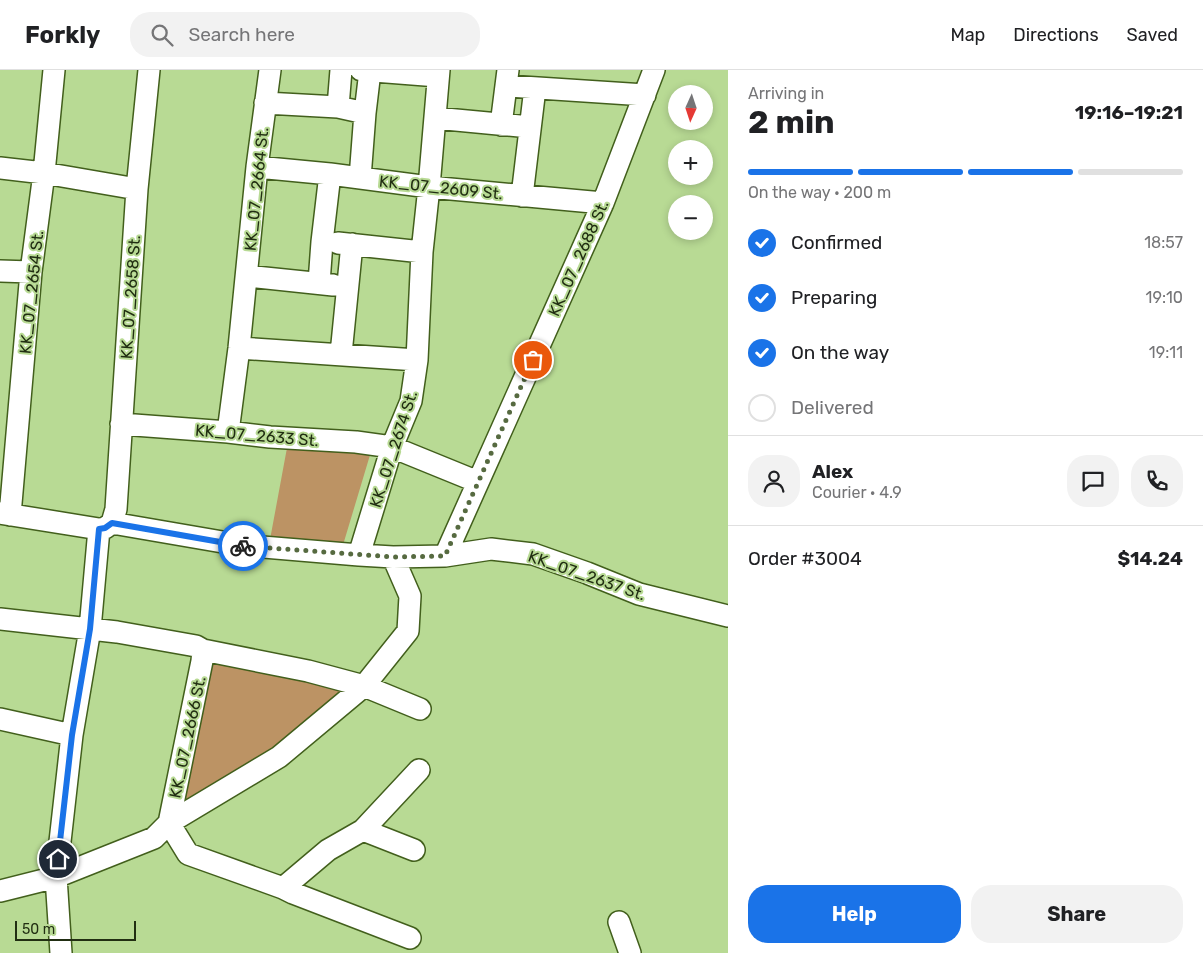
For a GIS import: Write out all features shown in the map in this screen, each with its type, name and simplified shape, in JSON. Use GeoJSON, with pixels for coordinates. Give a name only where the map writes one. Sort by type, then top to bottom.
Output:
{"type":"FeatureCollection","features":[{"type":"Feature","properties":{"kind":"street","name":"KK_07_2654 St."},"geometry":{"type":"LineString","coordinates":[[5,514],[10,405],[31,272],[44,173],[54,70]]}},
{"type":"Feature","properties":{"kind":"street","name":"KK_07_2658 St."},"geometry":{"type":"LineString","coordinates":[[61,953],[56,877],[72,735],[106,526],[116,509],[137,189],[149,70]]}},
{"type":"Feature","properties":{"kind":"street","name":"KK_07_2664 St."},"geometry":{"type":"LineString","coordinates":[[228,432],[270,70]]}},
{"type":"Feature","properties":{"kind":"street"},"geometry":{"type":"LineString","coordinates":[[338,107],[341,70]]}},
{"type":"Feature","properties":{"kind":"street","name":"KK_07_2688 St."},"geometry":{"type":"LineString","coordinates":[[445,556],[603,203],[654,70]]}},
{"type":"Feature","properties":{"kind":"street","name":"KK_07_2674 St."},"geometry":{"type":"LineString","coordinates":[[359,555],[392,447],[411,401],[417,360],[422,252],[438,73],[366,71]]}},
{"type":"Feature","properties":{"kind":"street","name":"KK_07_2609 St."},"geometry":{"type":"LineString","coordinates":[[360,178],[366,71]]}},
{"type":"Feature","properties":{"kind":"street"},"geometry":{"type":"LineString","coordinates":[[501,125],[507,78],[535,88],[645,95]]}},
{"type":"Feature","properties":{"kind":"street","name":"KK_07_2609 St."},"geometry":{"type":"LineString","coordinates":[[522,196],[535,88]]}},
{"type":"Feature","properties":{"kind":"street"},"geometry":{"type":"LineString","coordinates":[[265,102],[338,107],[365,113]]}},
{"type":"Feature","properties":{"kind":"street"},"geometry":{"type":"LineString","coordinates":[[434,118],[530,127]]}},
{"type":"Feature","properties":{"kind":"street","name":"KK_07_2609 St."},"geometry":{"type":"LineString","coordinates":[[258,167],[429,187],[603,203]]}},
{"type":"Feature","properties":{"kind":"street"},"geometry":{"type":"LineString","coordinates":[[0,168],[44,173],[137,189]]}},
{"type":"Feature","properties":{"kind":"street"},"geometry":{"type":"LineString","coordinates":[[319,283],[330,174]]}},
{"type":"Feature","properties":{"kind":"street"},"geometry":{"type":"LineString","coordinates":[[322,242],[422,252]]}},
{"type":"Feature","properties":{"kind":"street"},"geometry":{"type":"LineString","coordinates":[[342,354],[352,244]]}},
{"type":"Feature","properties":{"kind":"street"},"geometry":{"type":"LineString","coordinates":[[0,271],[31,272]]}},
{"type":"Feature","properties":{"kind":"street"},"geometry":{"type":"LineString","coordinates":[[247,276],[348,287]]}},
{"type":"Feature","properties":{"kind":"street"},"geometry":{"type":"LineString","coordinates":[[239,348],[417,360]]}},
{"type":"Feature","properties":{"kind":"street","name":"KK_07_2633 St."},"geometry":{"type":"LineString","coordinates":[[121,424],[270,437],[356,442],[392,447],[478,482]]}},
{"type":"Feature","properties":{"kind":"street","name":"KK_07_2637 St."},"geometry":{"type":"LineString","coordinates":[[5,514],[106,526],[240,546],[393,557],[445,556],[491,549],[533,554],[639,594],[728,616]]}},
{"type":"Feature","properties":{"kind":"street"},"geometry":{"type":"LineString","coordinates":[[0,891],[56,877],[154,838],[169,823],[279,757],[364,686],[408,631],[410,596],[393,557]]}},
{"type":"Feature","properties":{"kind":"street"},"geometry":{"type":"LineString","coordinates":[[0,619],[117,632],[196,646],[202,650],[308,670],[364,686],[420,709]]}},
{"type":"Feature","properties":{"kind":"street","name":"KK_07_2666 St."},"geometry":{"type":"LineString","coordinates":[[169,823],[202,661],[202,650]]}},
{"type":"Feature","properties":{"kind":"street"},"geometry":{"type":"LineString","coordinates":[[0,719],[72,735]]}},
{"type":"Feature","properties":{"kind":"street"},"geometry":{"type":"LineString","coordinates":[[283,888],[328,850],[362,830],[418,770]]}},
{"type":"Feature","properties":{"kind":"street"},"geometry":{"type":"LineString","coordinates":[[169,823],[188,854],[283,888],[410,938]]}},
{"type":"Feature","properties":{"kind":"street"},"geometry":{"type":"LineString","coordinates":[[362,830],[414,850]]}},
{"type":"Feature","properties":{"kind":"street"},"geometry":{"type":"LineString","coordinates":[[619,922],[630,953]]}},
{"type":"Feature","properties":{"kind":"shaded area"},"geometry":{"type":"Polygon","coordinates":[[[289,437],[373,445],[340,555],[269,545],[289,437]]]}},
{"type":"Feature","properties":{"kind":"shaded area"},"geometry":{"type":"Polygon","coordinates":[[[203,650],[364,686],[169,823],[203,650]]]}},
{"type":"Feature","properties":{"kind":"way so far"},"geometry":{"type":"LineString","coordinates":[[243,546],[393,557],[445,556],[533,360]]}},
{"type":"Feature","properties":{"kind":"route"},"geometry":{"type":"LineString","coordinates":[[58,859],[72,735],[90,629],[99,529],[105,528],[112,523],[243,546]]}}]}
